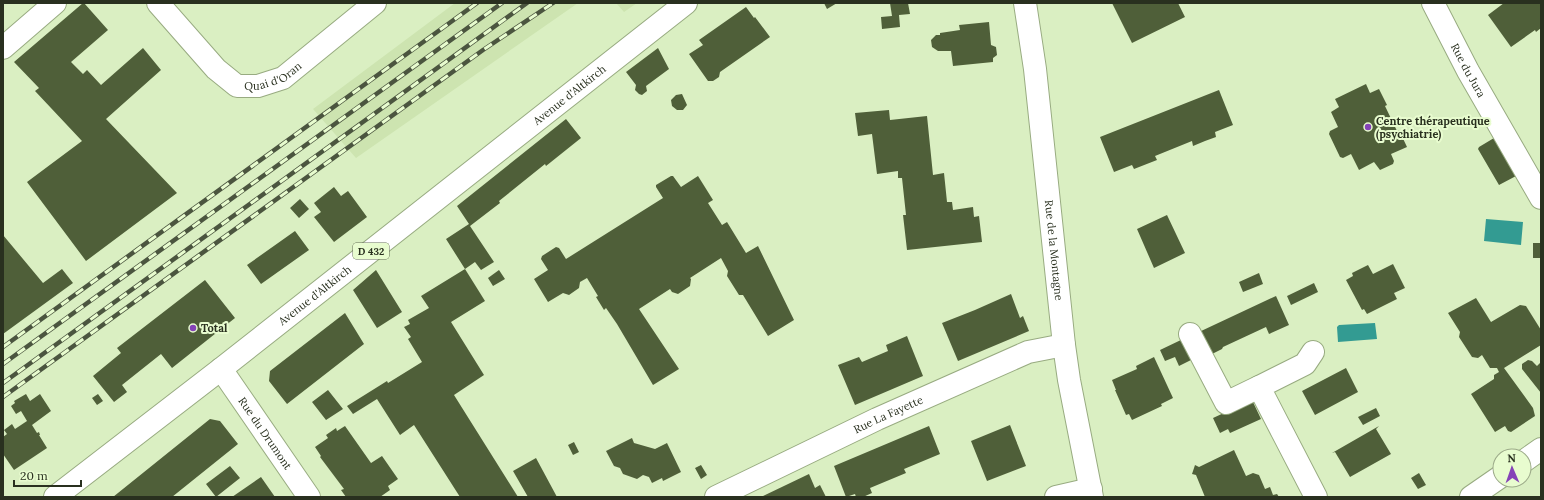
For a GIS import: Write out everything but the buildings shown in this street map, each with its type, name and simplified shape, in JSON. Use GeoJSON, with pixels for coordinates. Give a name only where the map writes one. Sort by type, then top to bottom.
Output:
{"type":"FeatureCollection","features":[{"type":"Feature","properties":{"kind":"main road"},"geometry":{"type":"LineString","coordinates":[[3,48],[55,3]]}},
{"type":"Feature","properties":{"kind":"main road","name":"Quai d'Oran"},"geometry":{"type":"LineString","coordinates":[[158,3],[216,69],[237,86],[258,86],[283,78],[375,3]]}},
{"type":"Feature","properties":{"kind":"main road","name":"Avenue d'Altkirch"},"geometry":{"type":"LineString","coordinates":[[60,495],[686,3]]}},
{"type":"Feature","properties":{"kind":"main road","name":"Rue de la Montagne"},"geometry":{"type":"LineString","coordinates":[[1025,3],[1035,77],[1064,345],[1069,380],[1091,493]]}},
{"type":"Feature","properties":{"kind":"main road","name":"Rue du Jura"},"geometry":{"type":"LineString","coordinates":[[1433,3],[1468,71],[1541,198]]}},
{"type":"Feature","properties":{"kind":"main road"},"geometry":{"type":"LineString","coordinates":[[1190,334],[1226,403],[1305,364],[1313,352]]}},
{"type":"Feature","properties":{"kind":"main road","name":"Rue La Fayette"},"geometry":{"type":"LineString","coordinates":[[716,497],[877,419],[1028,352],[1064,345]]}},
{"type":"Feature","properties":{"kind":"main road","name":"Rue du Drumont"},"geometry":{"type":"LineString","coordinates":[[221,369],[309,497]]}},
{"type":"Feature","properties":{"kind":"main road"},"geometry":{"type":"LineString","coordinates":[[1259,387],[1316,497]]}},
{"type":"Feature","properties":{"kind":"main road"},"geometry":{"type":"LineString","coordinates":[[1532,455],[1541,449]]}},
{"type":"Feature","properties":{"kind":"main road"},"geometry":{"type":"LineString","coordinates":[[1470,497],[1492,482]]}},
{"type":"Feature","properties":{"kind":"main road"},"geometry":{"type":"LineString","coordinates":[[1056,497],[1091,493]]}},
{"type":"Feature","properties":{"kind":"shaded area"},"geometry":{"type":"Polygon","coordinates":[[[455,3],[578,3],[356,158],[313,109],[455,3]]]}},
{"type":"Feature","properties":{"kind":"shaded area"},"geometry":{"type":"Polygon","coordinates":[[[616,3],[637,3],[624,12],[616,3]]]}},
{"type":"Feature","properties":{"kind":"water"},"geometry":{"type":"Polygon","coordinates":[[[1486,219],[1523,222],[1521,245],[1484,241],[1486,219]]]}},
{"type":"Feature","properties":{"kind":"water"},"geometry":{"type":"Polygon","coordinates":[[[1375,323],[1377,339],[1338,342],[1337,327],[1339,325],[1375,323]]]}},
{"type":"Feature","properties":{"kind":"railway"},"geometry":{"type":"LineString","coordinates":[[3,347],[477,3]]}},
{"type":"Feature","properties":{"kind":"railway"},"geometry":{"type":"LineString","coordinates":[[3,364],[502,3]]}},
{"type":"Feature","properties":{"kind":"railway"},"geometry":{"type":"LineString","coordinates":[[3,383],[527,3]]}},
{"type":"Feature","properties":{"kind":"railway"},"geometry":{"type":"LineString","coordinates":[[3,397],[483,50],[553,3]]}},
{"type":"Feature","properties":{"kind":"place","name":"Centre thérapeutique (psychiatrie)"},"geometry":{"type":"Point","coordinates":[1368,127]}},
{"type":"Feature","properties":{"kind":"place","name":"Total"},"geometry":{"type":"Point","coordinates":[193,328]}}]}
